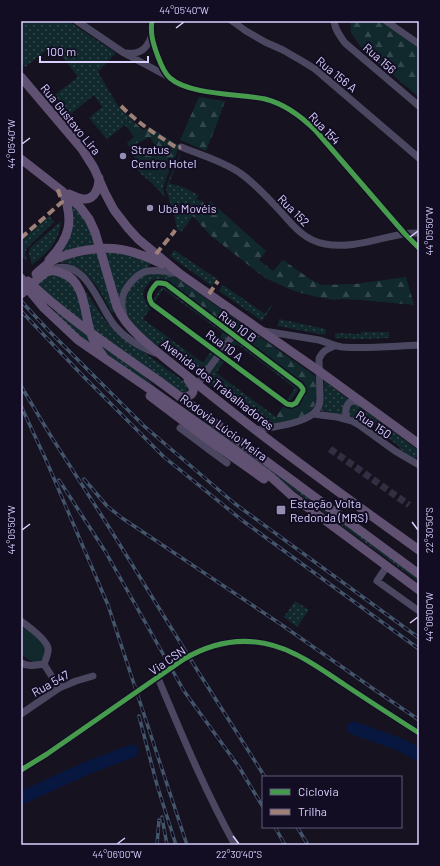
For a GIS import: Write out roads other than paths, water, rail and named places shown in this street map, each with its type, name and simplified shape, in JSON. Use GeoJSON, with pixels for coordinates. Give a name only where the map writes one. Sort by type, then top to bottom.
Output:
{"type":"FeatureCollection","features":[{"type":"Feature","properties":{"kind":"main road","name":"Rua Gustavo Lira"},"geometry":{"type":"LineString","coordinates":[[21,77],[82,149],[92,164],[114,210],[133,234],[180,274]]}},
{"type":"Feature","properties":{"kind":"main road"},"geometry":{"type":"LineString","coordinates":[[21,158],[62,191],[79,198],[88,199],[92,197],[96,191],[99,178]]}},
{"type":"Feature","properties":{"kind":"main road"},"geometry":{"type":"LineString","coordinates":[[21,287],[45,270],[64,240],[68,229],[68,213],[62,191]]}},
{"type":"Feature","properties":{"kind":"main road","name":"Avenida dos Trabalhadores"},"geometry":{"type":"LineString","coordinates":[[62,191],[80,207],[91,222],[117,307],[129,326],[179,370],[256,430],[419,550]]}},
{"type":"Feature","properties":{"kind":"main road"},"geometry":{"type":"LineString","coordinates":[[21,294],[52,261],[76,252],[111,248],[147,257],[180,274],[262,330],[419,444]]}},
{"type":"Feature","properties":{"kind":"main road"},"geometry":{"type":"LineString","coordinates":[[45,270],[57,271],[66,275],[77,285],[82,295],[88,324],[93,339],[102,354],[122,376],[203,436],[214,448],[291,496]]}},
{"type":"Feature","properties":{"kind":"main road","name":"Rodovia Lúcio Meira"},"geometry":{"type":"LineString","coordinates":[[21,275],[45,298],[68,316],[132,361],[419,574]]}},
{"type":"Feature","properties":{"kind":"main road","name":"Rodovia Lúcio Meira"},"geometry":{"type":"LineString","coordinates":[[21,278],[44,308],[78,340],[129,374],[270,476],[291,496],[419,590]]}},
{"type":"Feature","properties":{"kind":"main road"},"geometry":{"type":"LineString","coordinates":[[179,370],[191,383],[193,390],[190,396],[180,398]]}},
{"type":"Feature","properties":{"kind":"street","name":"Rua 154"},"geometry":{"type":"LineString","coordinates":[[77,21],[124,53],[180,84],[196,89],[265,99],[289,109],[316,131],[405,234],[419,248]]}},
{"type":"Feature","properties":{"kind":"street"},"geometry":{"type":"LineString","coordinates":[[124,53],[133,54],[141,51],[148,45],[151,37],[152,21]]}},
{"type":"Feature","properties":{"kind":"street","name":"Rua 156 A"},"geometry":{"type":"LineString","coordinates":[[232,21],[252,35],[315,69],[419,158]]}},
{"type":"Feature","properties":{"kind":"street","name":"Rua 156"},"geometry":{"type":"LineString","coordinates":[[334,21],[338,34],[345,43],[419,106]]}},
{"type":"Feature","properties":{"kind":"street"},"geometry":{"type":"LineString","coordinates":[[386,21],[419,44]]}},
{"type":"Feature","properties":{"kind":"street"},"geometry":{"type":"LineString","coordinates":[[151,37],[160,63],[170,78]]}},
{"type":"Feature","properties":{"kind":"street","name":"Rua 152"},"geometry":{"type":"LineString","coordinates":[[181,147],[227,165],[241,174],[258,189],[298,230],[313,241],[327,245],[346,246],[405,234],[419,233]]}},
{"type":"Feature","properties":{"kind":"street"},"geometry":{"type":"LineString","coordinates":[[45,270],[61,267],[71,269],[79,274],[89,284],[117,328],[132,341],[162,356]]}},
{"type":"Feature","properties":{"kind":"street"},"geometry":{"type":"LineString","coordinates":[[129,326],[123,313],[122,301],[129,284],[140,274],[147,271],[159,270],[180,274]]}},
{"type":"Feature","properties":{"kind":"street","name":"Rua 10 B"},"geometry":{"type":"LineString","coordinates":[[152,289],[156,283],[166,284],[300,385],[303,391],[299,398]]}},
{"type":"Feature","properties":{"kind":"street","name":"Rua 10 A"},"geometry":{"type":"LineString","coordinates":[[152,289],[148,296],[152,304],[287,404],[292,405],[299,398]]}},
{"type":"Feature","properties":{"kind":"street"},"geometry":{"type":"LineString","coordinates":[[262,330],[320,341],[334,346],[356,347],[419,345]]}},
{"type":"Feature","properties":{"kind":"street"},"geometry":{"type":"LineString","coordinates":[[198,385],[233,335]]}},
{"type":"Feature","properties":{"kind":"street"},"geometry":{"type":"LineString","coordinates":[[256,430],[293,423],[305,419],[313,414],[318,408],[320,399],[319,371],[321,354],[326,349],[334,346]]}},
{"type":"Feature","properties":{"kind":"street"},"geometry":{"type":"LineString","coordinates":[[347,419],[345,414],[349,403],[353,401],[363,403]]}},
{"type":"Feature","properties":{"kind":"street","name":"Rua 150"},"geometry":{"type":"LineString","coordinates":[[313,414],[347,419],[359,425],[395,451],[419,465]]}},
{"type":"Feature","properties":{"kind":"street"},"geometry":{"type":"LineString","coordinates":[[180,428],[214,448],[227,463]]}},
{"type":"Feature","properties":{"kind":"street"},"geometry":{"type":"LineString","coordinates":[[387,566],[377,581],[419,612]]}},
{"type":"Feature","properties":{"kind":"street"},"geometry":{"type":"LineString","coordinates":[[21,621],[48,646],[49,649],[44,664]]}},
{"type":"Feature","properties":{"kind":"street","name":"Via CSN"},"geometry":{"type":"LineString","coordinates":[[21,770],[47,754],[188,657],[211,646],[241,641],[267,644],[285,650],[304,659],[419,733]]}},
{"type":"Feature","properties":{"kind":"street"},"geometry":{"type":"LineString","coordinates":[[21,663],[34,666],[44,664]]}},
{"type":"Feature","properties":{"kind":"street"},"geometry":{"type":"LineString","coordinates":[[44,664],[59,688]]}},
{"type":"Feature","properties":{"kind":"street","name":"Rua 547"},"geometry":{"type":"LineString","coordinates":[[21,714],[59,688],[93,676]]}},
{"type":"Feature","properties":{"kind":"street"},"geometry":{"type":"LineString","coordinates":[[158,678],[202,781],[235,845]]}},
{"type":"Feature","properties":{"kind":"waterway"},"geometry":{"type":"LineString","coordinates":[[353,728],[395,743],[419,755]]}},
{"type":"Feature","properties":{"kind":"waterway"},"geometry":{"type":"LineString","coordinates":[[21,798],[87,768],[132,751]]}},
{"type":"Feature","properties":{"kind":"tunnel"},"geometry":{"type":"LineString","coordinates":[[330,449],[409,505]]}},
{"type":"Feature","properties":{"kind":"railway"},"geometry":{"type":"LineString","coordinates":[[21,301],[144,426],[234,503],[419,638]]}},
{"type":"Feature","properties":{"kind":"railway"},"geometry":{"type":"LineString","coordinates":[[21,311],[164,457],[243,521],[419,649]]}},
{"type":"Feature","properties":{"kind":"railway"},"geometry":{"type":"LineString","coordinates":[[21,386],[264,776]]}},
{"type":"Feature","properties":{"kind":"railway"},"geometry":{"type":"LineString","coordinates":[[21,406],[46,460],[108,605],[187,845]]}},
{"type":"Feature","properties":{"kind":"railway"},"geometry":{"type":"LineString","coordinates":[[84,479],[107,506],[122,518],[279,623],[419,720]]}},
{"type":"Feature","properties":{"kind":"railway"},"geometry":{"type":"LineString","coordinates":[[59,480],[105,551],[184,691],[239,767],[262,805]]}},
{"type":"Feature","properties":{"kind":"railway"},"geometry":{"type":"LineString","coordinates":[[139,716],[157,785],[176,845]]}},
{"type":"Feature","properties":{"kind":"railway"},"geometry":{"type":"LineString","coordinates":[[162,817],[167,845]]}},
{"type":"Feature","properties":{"kind":"railway"},"geometry":{"type":"LineString","coordinates":[[157,845],[159,820]]}},
{"type":"Feature","properties":{"kind":"railway"},"geometry":{"type":"LineString","coordinates":[[276,828],[285,845]]}},
{"type":"Feature","properties":{"kind":"railway"},"geometry":{"type":"LineString","coordinates":[[298,828],[308,845]]}},
{"type":"Feature","properties":{"kind":"place","name":"Stratus Centro Hotel"},"geometry":{"type":"Point","coordinates":[123,156]}},
{"type":"Feature","properties":{"kind":"place","name":"Ubá Movéis"},"geometry":{"type":"Point","coordinates":[150,208]}},
{"type":"Feature","properties":{"kind":"place","name":"Estação Volta Redonda (MRS)"},"geometry":{"type":"Point","coordinates":[281,510]}}]}
